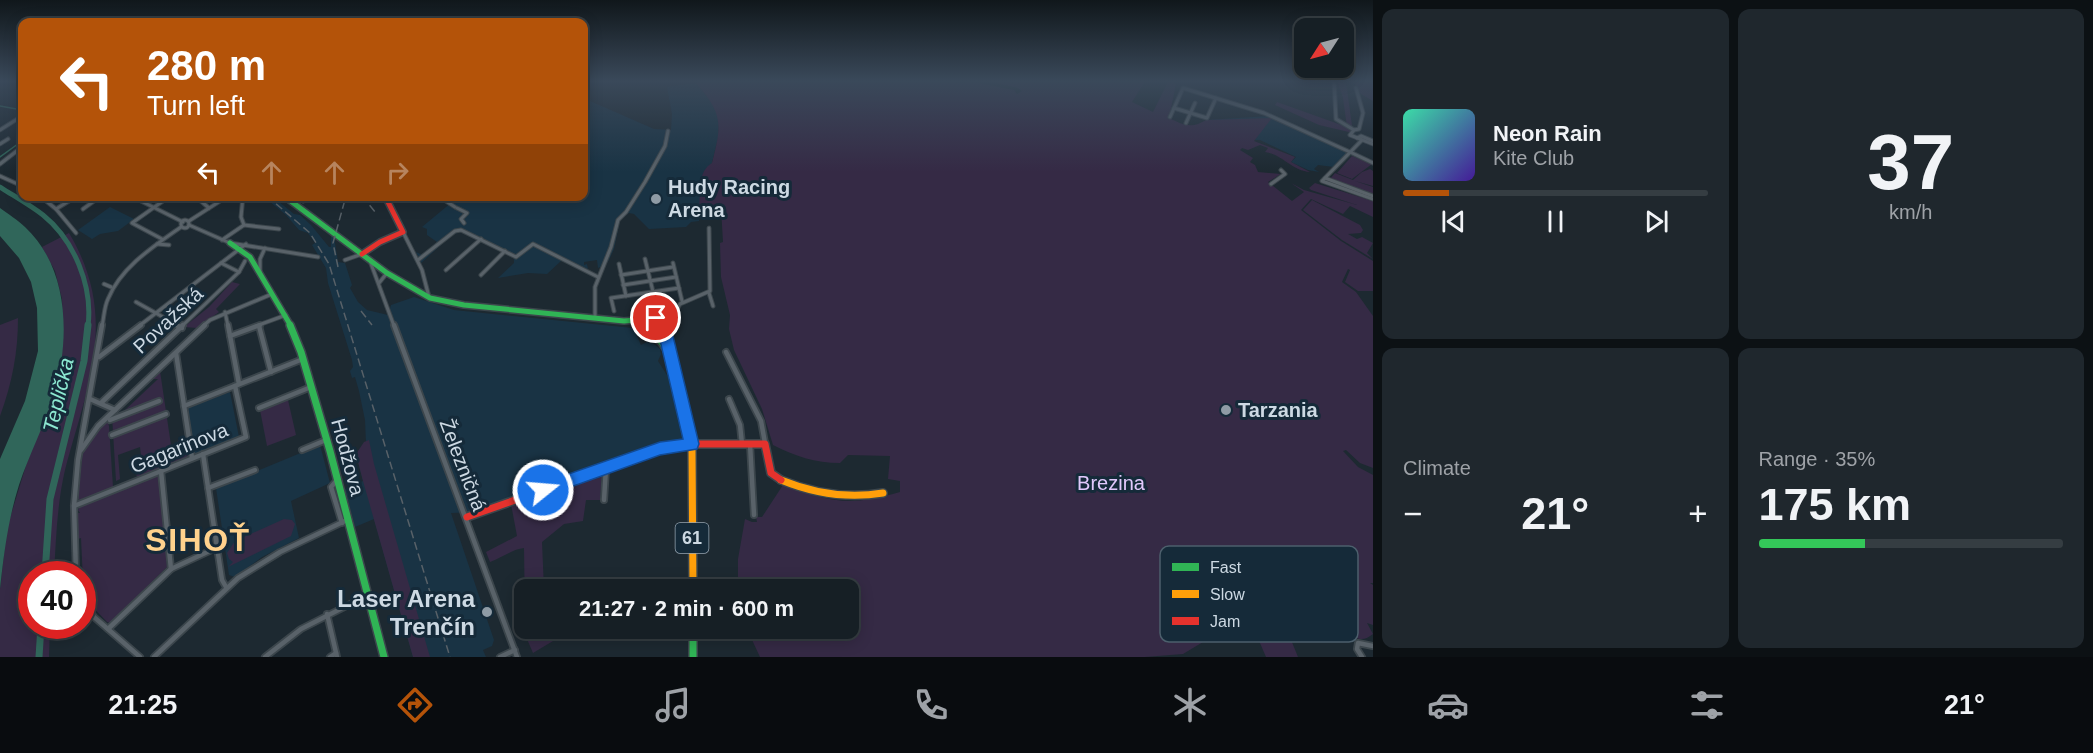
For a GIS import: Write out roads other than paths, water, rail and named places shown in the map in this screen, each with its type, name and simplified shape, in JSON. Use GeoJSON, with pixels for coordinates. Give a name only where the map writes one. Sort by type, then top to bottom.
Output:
{"type":"FeatureCollection","features":[{"type":"Feature","properties":{"kind":"street"},"geometry":{"type":"LineString","coordinates":[[1170,117],[1173,111]]}},
{"type":"Feature","properties":{"kind":"street"},"geometry":{"type":"LineString","coordinates":[[1181,111],[1207,118],[1210,111]]}},
{"type":"Feature","properties":{"kind":"street"},"geometry":{"type":"LineString","coordinates":[[1186,123],[1192,111]]}},
{"type":"Feature","properties":{"kind":"street"},"geometry":{"type":"LineString","coordinates":[[1257,111],[1373,163]]}},
{"type":"Feature","properties":{"kind":"street"},"geometry":{"type":"LineString","coordinates":[[1336,111],[1336,119],[1354,130]]}},
{"type":"Feature","properties":{"kind":"street"},"geometry":{"type":"LineString","coordinates":[[1364,111],[1359,129],[1354,130],[1350,135],[1373,143]]}},
{"type":"Feature","properties":{"kind":"street"},"geometry":{"type":"LineString","coordinates":[[0,130],[18,118]]}},
{"type":"Feature","properties":{"kind":"street"},"geometry":{"type":"LineString","coordinates":[[595,318],[593,294],[618,220],[626,212],[665,146],[668,130]]}},
{"type":"Feature","properties":{"kind":"street"},"geometry":{"type":"LineString","coordinates":[[0,144],[8,139]]}},
{"type":"Feature","properties":{"kind":"street"},"geometry":{"type":"LineString","coordinates":[[1359,139],[1324,179],[1326,184],[1373,197]]}},
{"type":"Feature","properties":{"kind":"street"},"geometry":{"type":"LineString","coordinates":[[0,164],[18,150]]}},
{"type":"Feature","properties":{"kind":"street"},"geometry":{"type":"LineString","coordinates":[[1271,184],[1285,174],[1281,170]]}},
{"type":"Feature","properties":{"kind":"street"},"geometry":{"type":"LineString","coordinates":[[0,176],[18,184]]}},
{"type":"Feature","properties":{"kind":"street"},"geometry":{"type":"LineString","coordinates":[[46,201],[76,233]]}},
{"type":"Feature","properties":{"kind":"street"},"geometry":{"type":"LineString","coordinates":[[56,209],[69,201]]}},
{"type":"Feature","properties":{"kind":"street"},"geometry":{"type":"LineString","coordinates":[[83,209],[94,201]]}},
{"type":"Feature","properties":{"kind":"street"},"geometry":{"type":"LineString","coordinates":[[141,201],[182,224]]}},
{"type":"Feature","properties":{"kind":"street"},"geometry":{"type":"LineString","coordinates":[[162,201],[132,223],[163,239]]}},
{"type":"Feature","properties":{"kind":"street"},"geometry":{"type":"LineString","coordinates":[[202,201],[209,208]]}},
{"type":"Feature","properties":{"kind":"street"},"geometry":{"type":"LineString","coordinates":[[80,451],[98,358],[103,314],[112,291],[134,262],[182,224],[189,223],[220,201]]}},
{"type":"Feature","properties":{"kind":"street"},"geometry":{"type":"LineString","coordinates":[[242,201],[241,212],[244,225]]}},
{"type":"Feature","properties":{"kind":"street"},"geometry":{"type":"LineString","coordinates":[[291,201],[387,273],[430,298],[464,305],[663,324]]}},
{"type":"Feature","properties":{"kind":"street"},"geometry":{"type":"LineString","coordinates":[[388,201],[418,260],[430,298]]}},
{"type":"Feature","properties":{"kind":"street"},"geometry":{"type":"LineString","coordinates":[[418,260],[465,223],[461,219],[467,213],[446,201]]}},
{"type":"Feature","properties":{"kind":"street"},"geometry":{"type":"LineString","coordinates":[[189,223],[230,243]]}},
{"type":"Feature","properties":{"kind":"street"},"geometry":{"type":"LineString","coordinates":[[221,240],[244,225],[279,229]]}},
{"type":"Feature","properties":{"kind":"street"},"geometry":{"type":"LineString","coordinates":[[709,228],[711,289],[709,292],[713,306]]}},
{"type":"Feature","properties":{"kind":"street"},"geometry":{"type":"LineString","coordinates":[[458,230],[519,256],[533,244],[598,277]]}},
{"type":"Feature","properties":{"kind":"street"},"geometry":{"type":"LineString","coordinates":[[345,260],[362,254],[380,242],[403,232]]}},
{"type":"Feature","properties":{"kind":"street"},"geometry":{"type":"LineString","coordinates":[[446,270],[481,240]]}},
{"type":"Feature","properties":{"kind":"street","name":"Hodžova"},"geometry":{"type":"LineString","coordinates":[[230,243],[243,246],[286,315],[304,359],[338,480],[345,522],[368,595],[384,657]]}},
{"type":"Feature","properties":{"kind":"street"},"geometry":{"type":"LineString","coordinates":[[156,244],[169,245]]}},
{"type":"Feature","properties":{"kind":"street"},"geometry":{"type":"LineString","coordinates":[[98,358],[243,246],[318,257]]}},
{"type":"Feature","properties":{"kind":"street"},"geometry":{"type":"LineString","coordinates":[[260,274],[260,259],[265,248]]}},
{"type":"Feature","properties":{"kind":"street"},"geometry":{"type":"LineString","coordinates":[[481,275],[505,251]]}},
{"type":"Feature","properties":{"kind":"street"},"geometry":{"type":"LineString","coordinates":[[645,259],[663,324]]}},
{"type":"Feature","properties":{"kind":"street","name":"Železničná"},"geometry":{"type":"LineString","coordinates":[[370,260],[517,657]]}},
{"type":"Feature","properties":{"kind":"street"},"geometry":{"type":"LineString","coordinates":[[221,263],[239,272],[244,261]]}},
{"type":"Feature","properties":{"kind":"street"},"geometry":{"type":"LineString","coordinates":[[619,264],[626,296]]}},
{"type":"Feature","properties":{"kind":"street"},"geometry":{"type":"LineString","coordinates":[[621,275],[673,265],[682,301]]}},
{"type":"Feature","properties":{"kind":"street","name":"Považská"},"geometry":{"type":"LineString","coordinates":[[102,402],[239,272]]}},
{"type":"Feature","properties":{"kind":"street"},"geometry":{"type":"LineString","coordinates":[[379,283],[387,273]]}},
{"type":"Feature","properties":{"kind":"street"},"geometry":{"type":"LineString","coordinates":[[623,285],[676,277]]}},
{"type":"Feature","properties":{"kind":"street"},"geometry":{"type":"LineString","coordinates":[[104,284],[111,287]]}},
{"type":"Feature","properties":{"kind":"street"},"geometry":{"type":"LineString","coordinates":[[614,311],[611,298],[679,288]]}},
{"type":"Feature","properties":{"kind":"street"},"geometry":{"type":"LineString","coordinates":[[645,333],[648,336],[663,324],[682,301],[709,292]]}},
{"type":"Feature","properties":{"kind":"street","name":"Považská"},"geometry":{"type":"LineString","coordinates":[[76,561],[74,506],[80,451],[98,426],[210,320],[272,294]]}},
{"type":"Feature","properties":{"kind":"street"},"geometry":{"type":"LineString","coordinates":[[136,302],[182,328]]}},
{"type":"Feature","properties":{"kind":"street"},"geometry":{"type":"LineString","coordinates":[[225,312],[237,385]]}},
{"type":"Feature","properties":{"kind":"street"},"geometry":{"type":"LineString","coordinates":[[230,336],[286,315]]}},
{"type":"Feature","properties":{"kind":"street"},"geometry":{"type":"LineString","coordinates":[[629,321],[663,324]]}},
{"type":"Feature","properties":{"kind":"street"},"geometry":{"type":"LineString","coordinates":[[629,321],[639,325],[645,333],[668,349]]}},
{"type":"Feature","properties":{"kind":"street"},"geometry":{"type":"LineString","coordinates":[[645,333],[651,322]]}},
{"type":"Feature","properties":{"kind":"street","name":"61"},"geometry":{"type":"LineString","coordinates":[[663,324],[692,444],[693,579]]}},
{"type":"Feature","properties":{"kind":"street"},"geometry":{"type":"LineString","coordinates":[[259,326],[271,372]]}},
{"type":"Feature","properties":{"kind":"street"},"geometry":{"type":"LineString","coordinates":[[726,352],[761,421],[771,473],[783,482],[839,498],[861,498],[883,493]]}},
{"type":"Feature","properties":{"kind":"street"},"geometry":{"type":"LineString","coordinates":[[176,353],[192,458]]}},
{"type":"Feature","properties":{"kind":"street"},"geometry":{"type":"LineString","coordinates":[[184,406],[304,359]]}},
{"type":"Feature","properties":{"kind":"street","name":"Gagarinova"},"geometry":{"type":"LineString","coordinates":[[74,506],[246,437],[237,385]]}},
{"type":"Feature","properties":{"kind":"street"},"geometry":{"type":"LineString","coordinates":[[258,408],[312,387]]}},
{"type":"Feature","properties":{"kind":"street"},"geometry":{"type":"LineString","coordinates":[[90,399],[102,402],[115,410]]}},
{"type":"Feature","properties":{"kind":"street"},"geometry":{"type":"LineString","coordinates":[[729,399],[740,425],[742,444]]}},
{"type":"Feature","properties":{"kind":"street"},"geometry":{"type":"LineString","coordinates":[[110,420],[159,401]]}},
{"type":"Feature","properties":{"kind":"street"},"geometry":{"type":"LineString","coordinates":[[112,435],[166,414]]}},
{"type":"Feature","properties":{"kind":"street","name":"Považská"},"geometry":{"type":"LineString","coordinates":[[83,433],[98,426]]}},
{"type":"Feature","properties":{"kind":"street"},"geometry":{"type":"LineString","coordinates":[[302,450],[327,440]]}},
{"type":"Feature","properties":{"kind":"street"},"geometry":{"type":"LineString","coordinates":[[467,518],[660,449],[692,444],[765,444]]}},
{"type":"Feature","properties":{"kind":"street"},"geometry":{"type":"LineString","coordinates":[[750,444],[754,515]]}},
{"type":"Feature","properties":{"kind":"street"},"geometry":{"type":"LineString","coordinates":[[203,454],[222,580],[226,587]]}},
{"type":"Feature","properties":{"kind":"street"},"geometry":{"type":"LineString","coordinates":[[604,500],[606,468]]}},
{"type":"Feature","properties":{"kind":"street"},"geometry":{"type":"LineString","coordinates":[[208,488],[255,470]]}},
{"type":"Feature","properties":{"kind":"street"},"geometry":{"type":"LineString","coordinates":[[161,471],[171,569]]}},
{"type":"Feature","properties":{"kind":"street"},"geometry":{"type":"LineString","coordinates":[[154,657],[226,587],[264,560],[345,522]]}},
{"type":"Feature","properties":{"kind":"street"},"geometry":{"type":"LineString","coordinates":[[108,628],[171,569],[218,547]]}},
{"type":"Feature","properties":{"kind":"street"},"geometry":{"type":"LineString","coordinates":[[265,657],[287,638],[327,614],[368,595]]}},
{"type":"Feature","properties":{"kind":"street"},"geometry":{"type":"LineString","coordinates":[[327,614],[336,655],[330,657]]}},
{"type":"Feature","properties":{"kind":"street"},"geometry":{"type":"LineString","coordinates":[[96,619],[140,657]]}},
{"type":"Feature","properties":{"kind":"street"},"geometry":{"type":"LineString","coordinates":[[693,639],[693,657]]}},
{"type":"Feature","properties":{"kind":"street"},"geometry":{"type":"LineString","coordinates":[[1362,657],[1357,649],[1358,644],[1373,646]]}},
{"type":"Feature","properties":{"kind":"street"},"geometry":{"type":"LineString","coordinates":[[500,657],[514,650]]}},
{"type":"Feature","properties":{"kind":"waterway"},"geometry":{"type":"LineString","coordinates":[[0,157],[18,144]]}},
{"type":"Feature","properties":{"kind":"waterway","name":"Teplička"},"geometry":{"type":"LineString","coordinates":[[0,187],[18,198]]}},
{"type":"Feature","properties":{"kind":"waterway","name":"Teplička"},"geometry":{"type":"LineString","coordinates":[[22,201],[54,225],[72,251],[84,280],[89,311],[88,326]]}},
{"type":"Feature","properties":{"kind":"waterway","name":"Teplička"},"geometry":{"type":"LineString","coordinates":[[46,561],[50,499],[84,361],[88,325]]}},
{"type":"Feature","properties":{"kind":"waterway","name":"Teplička"},"geometry":{"type":"LineString","coordinates":[[39,657],[40,639]]}},
{"type":"Feature","properties":{"kind":"railway"},"geometry":{"type":"LineString","coordinates":[[273,201],[310,233],[329,264],[450,657]]}},
{"type":"Feature","properties":{"kind":"railway"},"geometry":{"type":"LineString","coordinates":[[338,267],[333,243],[345,201]]}},
{"type":"Feature","properties":{"kind":"railway"},"geometry":{"type":"LineString","coordinates":[[366,201],[376,213]]}},
{"type":"Feature","properties":{"kind":"railway"},"geometry":{"type":"LineString","coordinates":[[361,311],[372,325]]}},
{"type":"Feature","properties":{"kind":"place","name":"Hudy Racing Arena"},"geometry":{"type":"Point","coordinates":[656,199]}},
{"type":"Feature","properties":{"kind":"place","name":"Tarzania"},"geometry":{"type":"Point","coordinates":[1226,410]}},
{"type":"Feature","properties":{"kind":"place","name":"Laser Arena Trenčín"},"geometry":{"type":"Point","coordinates":[487,612]}},
{"type":"Feature","properties":{"kind":"district","name":"SIHOŤ"},"geometry":{"type":"Point","coordinates":[198,540]}},
{"type":"Feature","properties":{"kind":"park label","name":"Brezina"},"geometry":{"type":"Point","coordinates":[1111,483]}}]}
